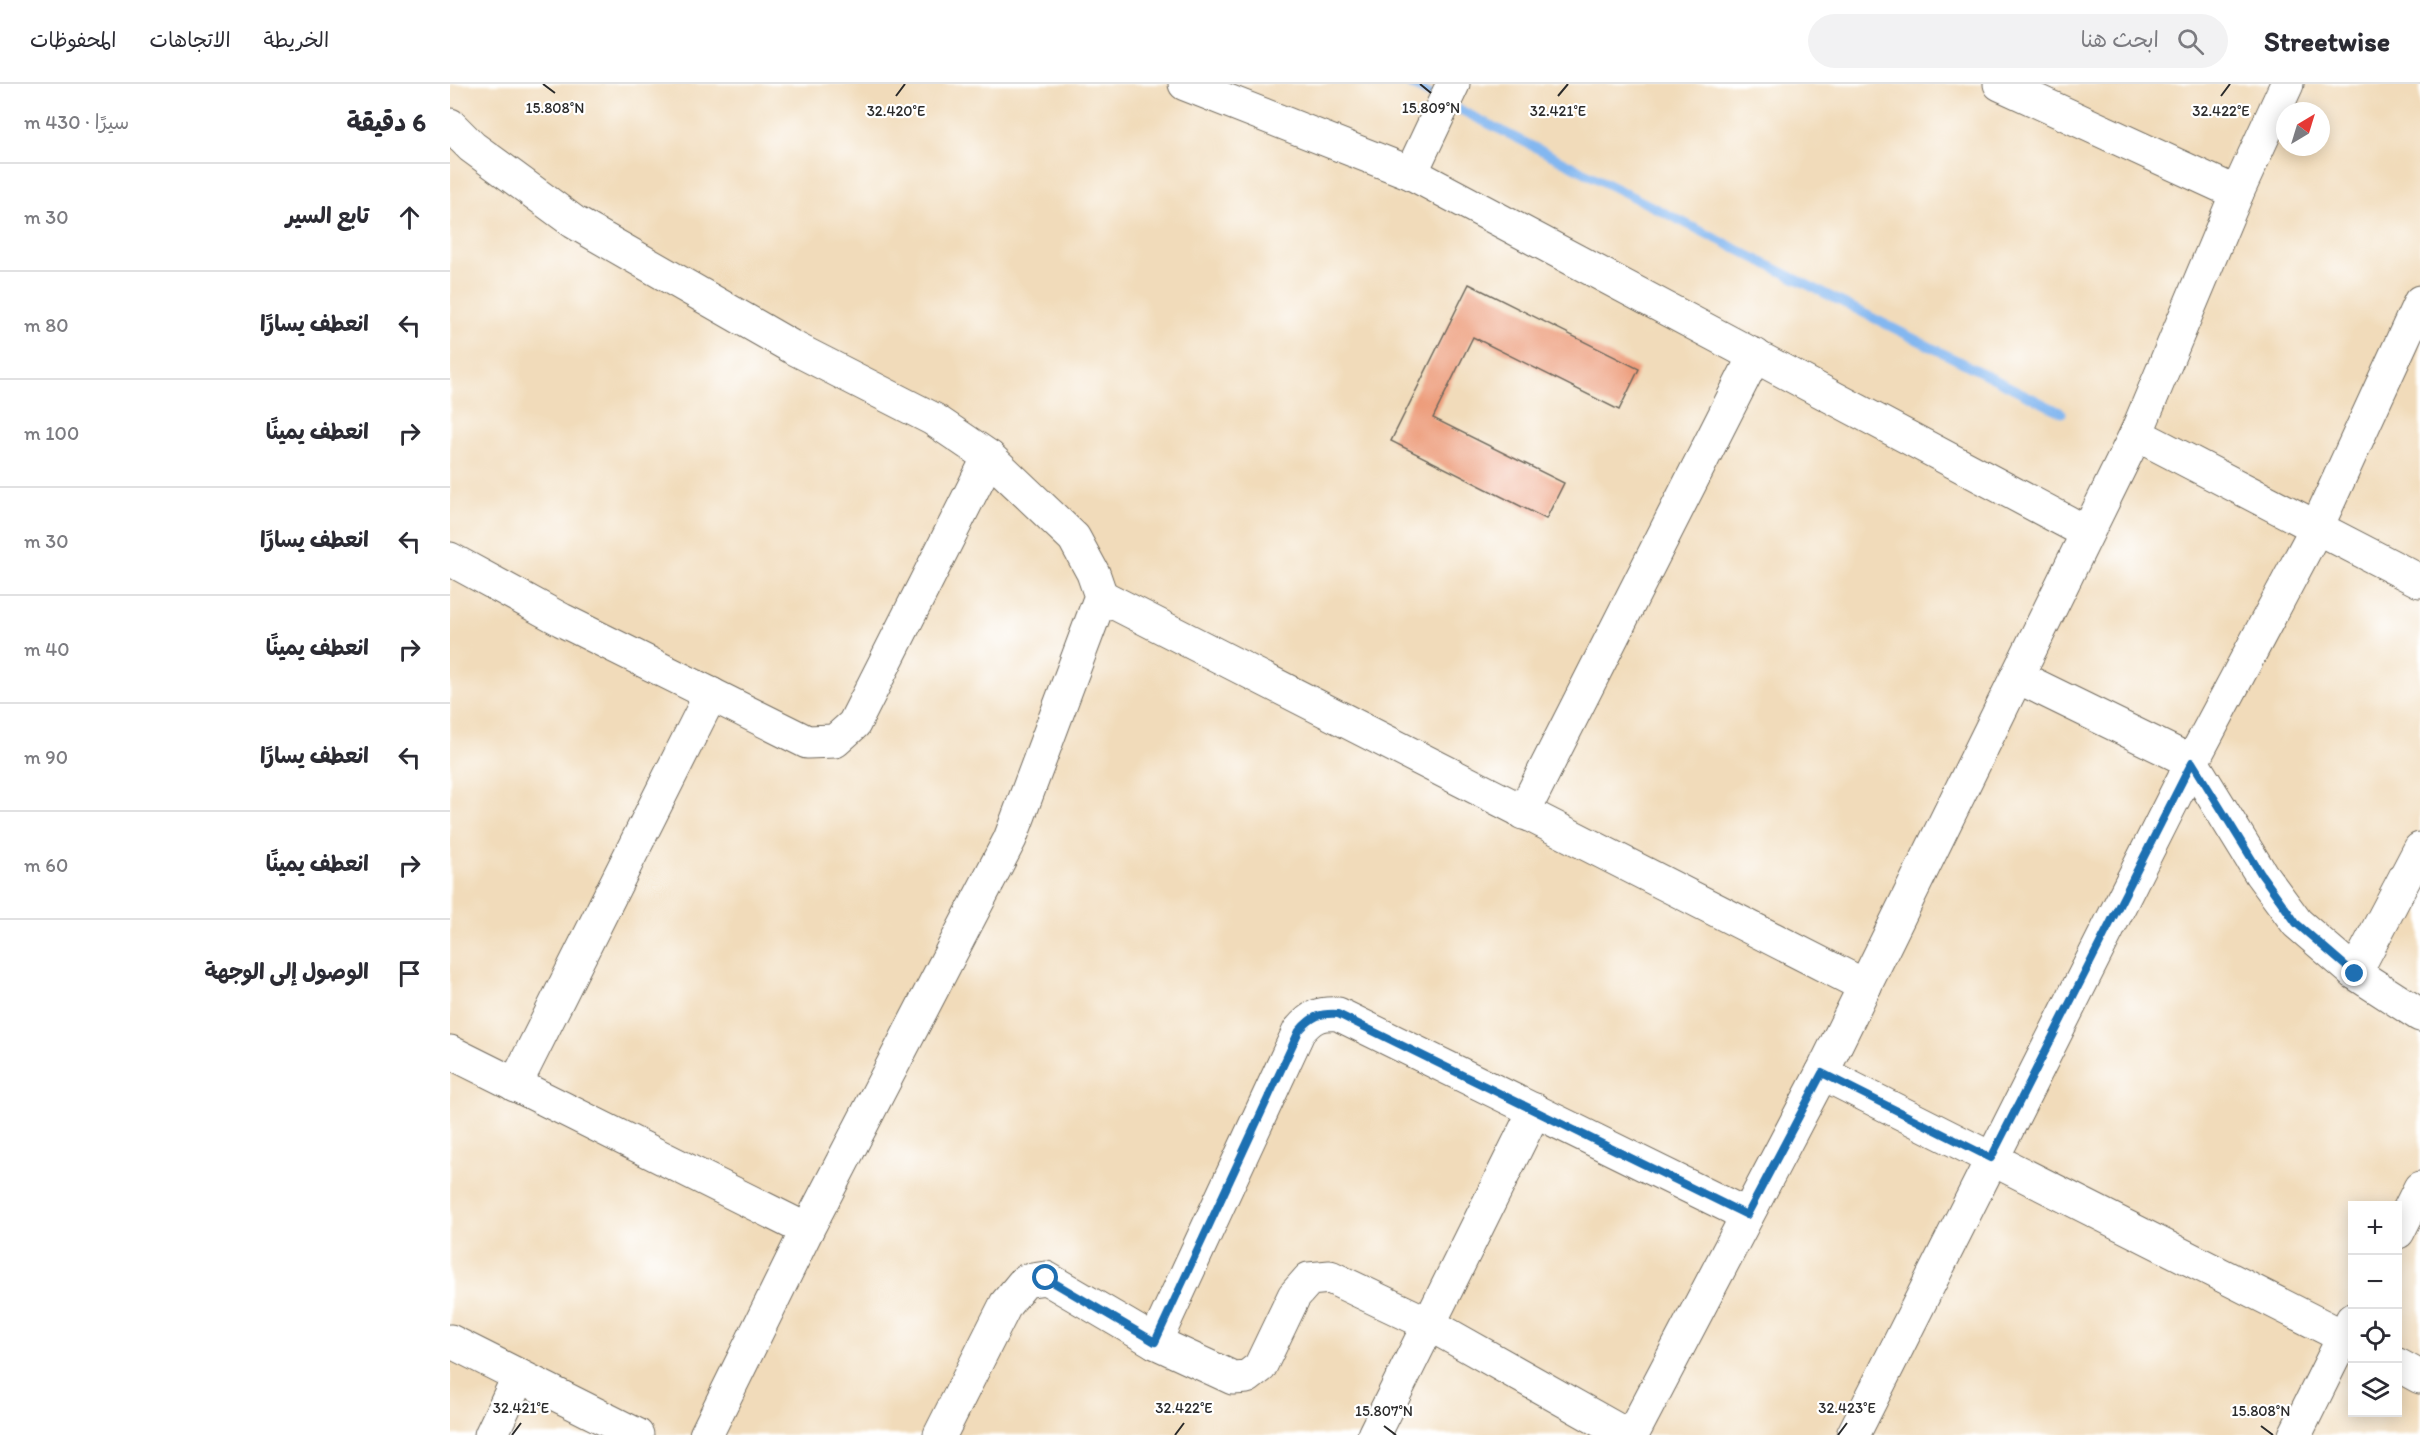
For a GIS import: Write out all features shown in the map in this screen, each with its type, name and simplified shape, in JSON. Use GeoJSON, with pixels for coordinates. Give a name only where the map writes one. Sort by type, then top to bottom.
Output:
{"type":"FeatureCollection","features":[{"type":"Feature","properties":{"kind":"street"},"geometry":{"type":"LineString","coordinates":[[1185,84],[1411,172],[2086,532]]}},
{"type":"Feature","properties":{"kind":"street"},"geometry":{"type":"LineString","coordinates":[[1411,172],[1453,84]]}},
{"type":"Feature","properties":{"kind":"street"},"geometry":{"type":"LineString","coordinates":[[2000,84],[2036,92],[2237,193]]}},
{"type":"Feature","properties":{"kind":"street"},"geometry":{"type":"LineString","coordinates":[[1632,1435],[1822,1073],[2136,434],[2237,193],[2287,84]]}},
{"type":"Feature","properties":{"kind":"street"},"geometry":{"type":"LineString","coordinates":[[450,125],[472,147],[574,222],[792,347],[933,419],[989,458],[1074,538],[1093,573],[1101,596],[1010,839],[807,1230],[706,1435]]}},
{"type":"Feature","properties":{"kind":"street"},"geometry":{"type":"LineString","coordinates":[[1853,1435],[2192,762],[2316,529],[2417,313]]}},
{"type":"Feature","properties":{"kind":"street"},"geometry":{"type":"LineString","coordinates":[[1523,813],[1755,355]]}},
{"type":"Feature","properties":{"kind":"street"},"geometry":{"type":"LineString","coordinates":[[2136,434],[2420,581]]}},
{"type":"Feature","properties":{"kind":"street"},"geometry":{"type":"LineString","coordinates":[[450,559],[562,620],[807,742],[835,741],[854,724],[989,458]]}},
{"type":"Feature","properties":{"kind":"street"},"geometry":{"type":"LineString","coordinates":[[1101,596],[1865,986]]}},
{"type":"Feature","properties":{"kind":"street"},"geometry":{"type":"LineString","coordinates":[[2018,677],[2192,762],[2261,874],[2296,923],[2355,974],[2420,1015]]}},
{"type":"Feature","properties":{"kind":"street"},"geometry":{"type":"LineString","coordinates":[[515,1084],[711,694]]}},
{"type":"Feature","properties":{"kind":"street"},"geometry":{"type":"LineString","coordinates":[[2355,974],[2420,849]]}},
{"type":"Feature","properties":{"kind":"street"},"geometry":{"type":"LineString","coordinates":[[1155,1342],[1299,1031],[1309,1019],[1319,1013],[1338,1014],[1747,1215]]}},
{"type":"Feature","properties":{"kind":"street"},"geometry":{"type":"LineString","coordinates":[[450,1052],[807,1230]]}},
{"type":"Feature","properties":{"kind":"street"},"geometry":{"type":"LineString","coordinates":[[1822,1073],[1991,1158],[2348,1331]]}},
{"type":"Feature","properties":{"kind":"street"},"geometry":{"type":"LineString","coordinates":[[1374,1435],[1534,1110]]}},
{"type":"Feature","properties":{"kind":"street"},"geometry":{"type":"LineString","coordinates":[[2402,1222],[2420,1188]]}},
{"type":"Feature","properties":{"kind":"street"},"geometry":{"type":"LineString","coordinates":[[939,1435],[1006,1304],[1025,1281],[1046,1278],[1155,1342],[1233,1378],[1247,1377],[1260,1367],[1294,1296],[1309,1279],[1330,1277],[1429,1324],[1626,1435]]}},
{"type":"Feature","properties":{"kind":"street"},"geometry":{"type":"LineString","coordinates":[[2295,1435],[2348,1336]]}},
{"type":"Feature","properties":{"kind":"street"},"geometry":{"type":"LineString","coordinates":[[450,1341],[637,1435]]}},
{"type":"Feature","properties":{"kind":"street"},"geometry":{"type":"LineString","coordinates":[[2402,1368],[2420,1377]]}},
{"type":"Feature","properties":{"kind":"street"},"geometry":{"type":"LineString","coordinates":[[491,1435],[519,1376]]}},
{"type":"Feature","properties":{"kind":"building"},"geometry":{"type":"Polygon","coordinates":[[[1469,284],[1639,369],[1619,410],[1473,337],[1433,418],[1564,483],[1546,519],[1391,441],[1469,284]]]}},
{"type":"Feature","properties":{"kind":"waterway"},"geometry":{"type":"LineString","coordinates":[[1409,84],[2062,413]]}},
{"type":"Feature","properties":{"kind":"route"},"geometry":{"type":"LineString","coordinates":[[1046,1278],[1155,1342],[1299,1031],[1309,1019],[1319,1013],[1338,1014],[1747,1215],[1822,1073],[1991,1158],[2192,762],[2261,874],[2296,923],[2355,974]]}}]}
